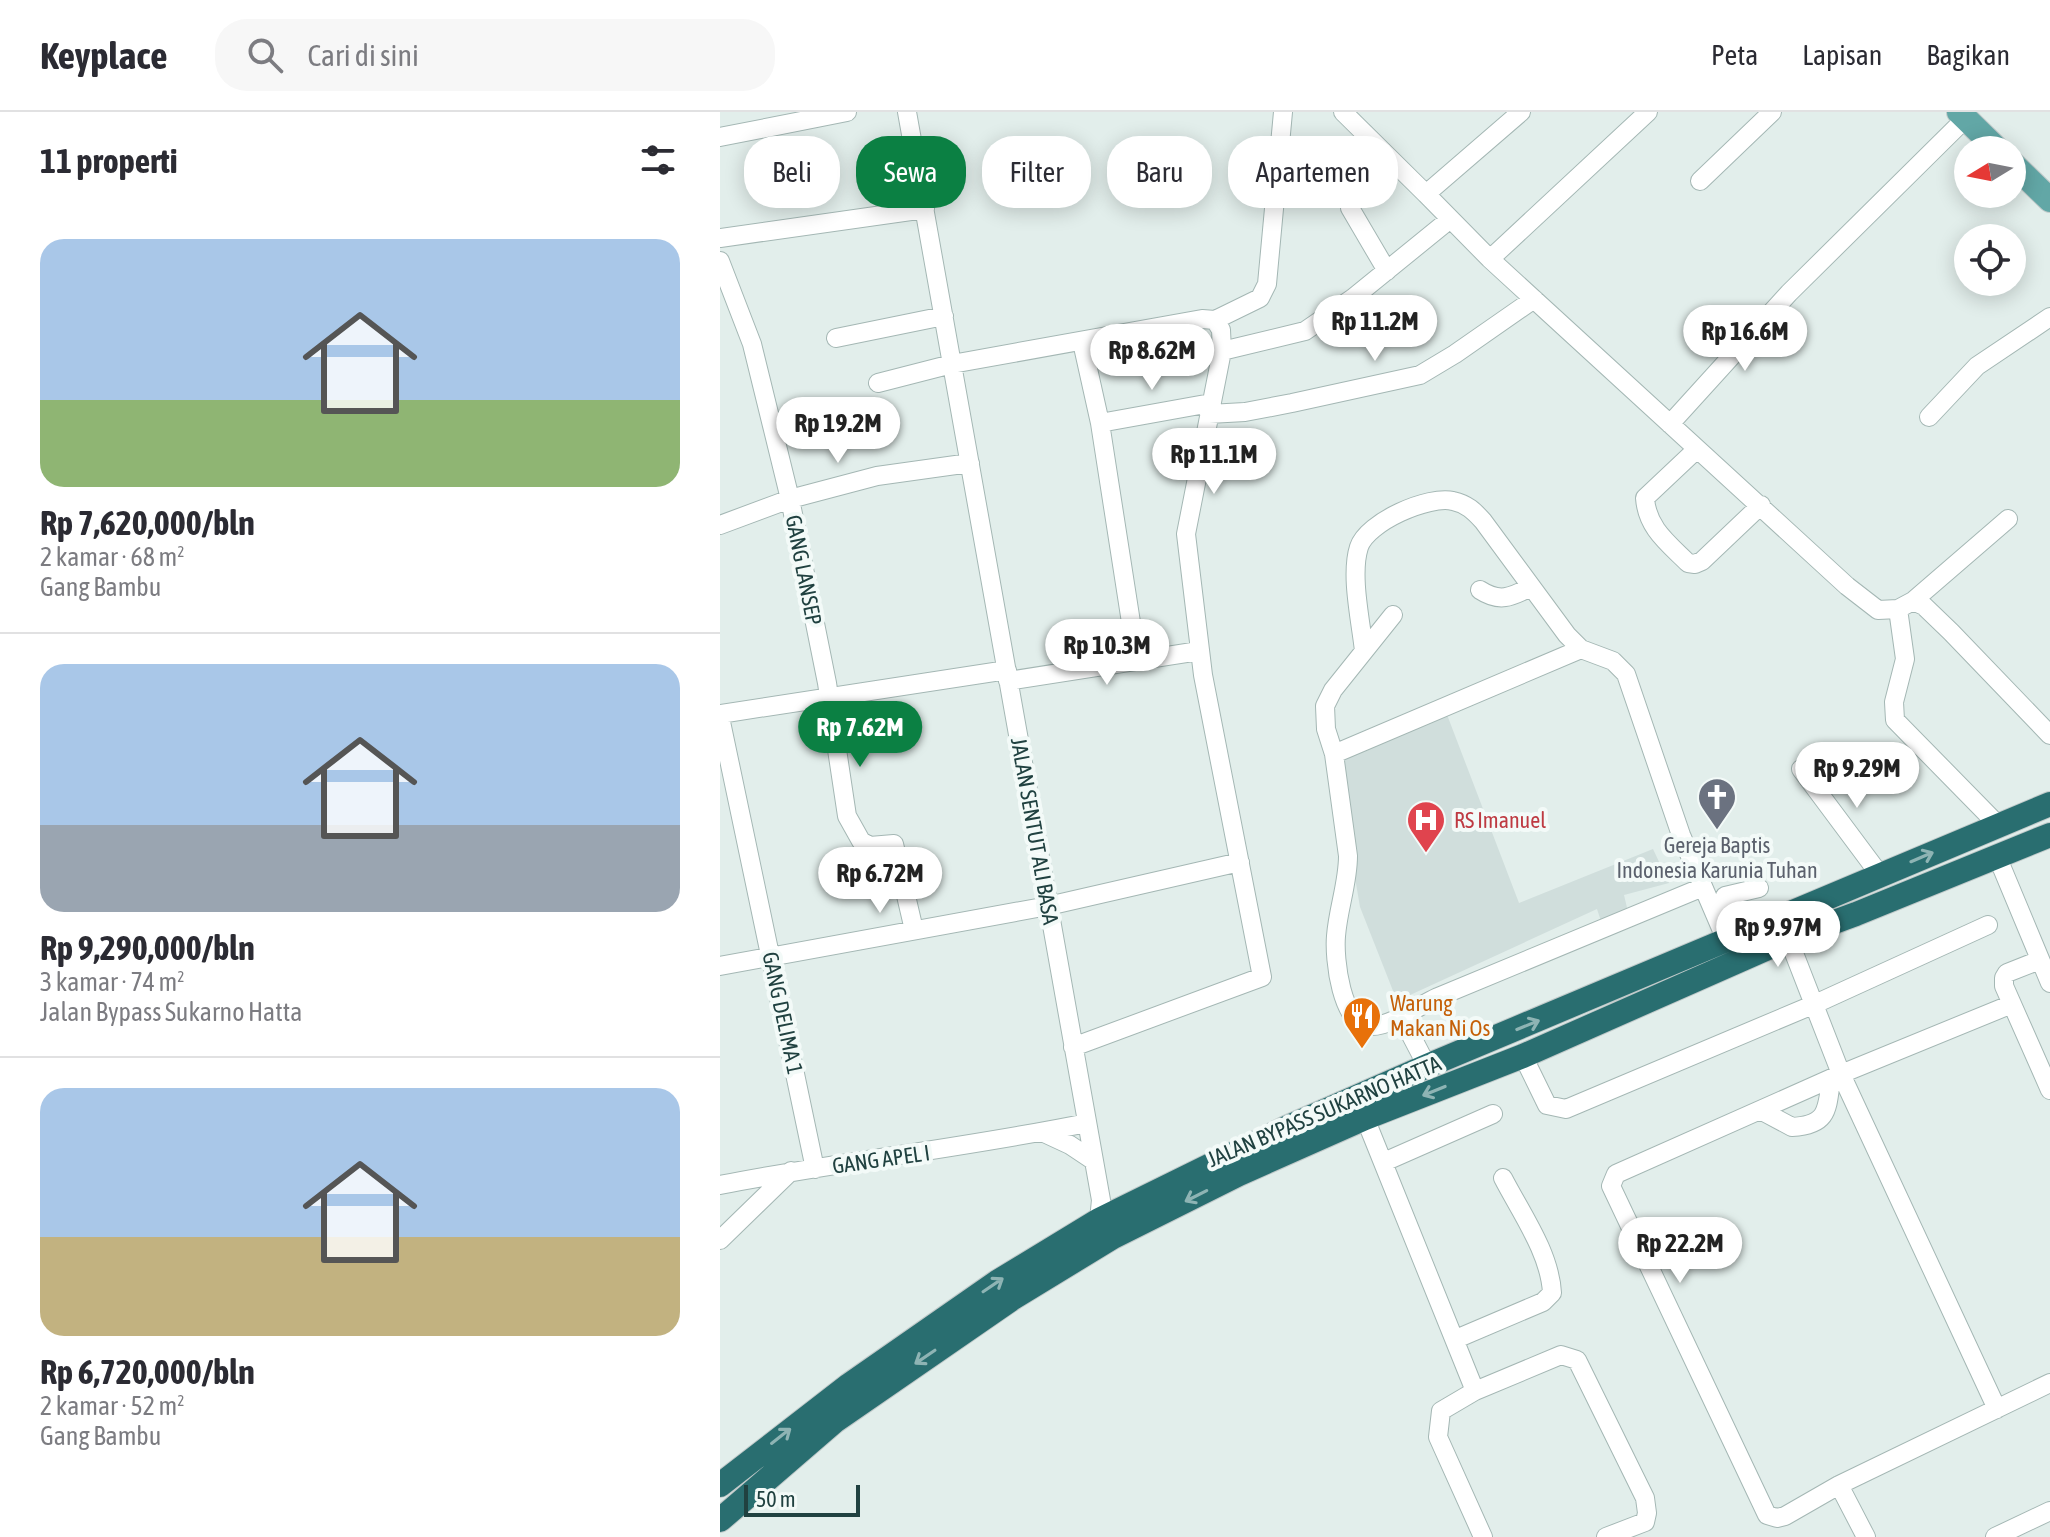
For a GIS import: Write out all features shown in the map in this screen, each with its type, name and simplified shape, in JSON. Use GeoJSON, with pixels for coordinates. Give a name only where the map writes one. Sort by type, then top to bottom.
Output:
{"type":"FeatureCollection","features":[{"type":"Feature","properties":{"kind":"highway","name":"JALAN BYPASS SUKARNO HATTA"},"geometry":{"type":"LineString","coordinates":[[720,1485],[849,1385],[997,1282],[1099,1220],[1286,1128],[1427,1066],[1587,1013],[1784,927],[1880,875],[2050,804]]}},
{"type":"Feature","properties":{"kind":"highway","name":"JALAN BYPASS SUKARNO HATTA"},"geometry":{"type":"LineString","coordinates":[[1641,989],[1733,937],[1856,914],[2050,835]]}},
{"type":"Feature","properties":{"kind":"highway","name":"JALAN BYPASS SUKARNO HATTA"},"geometry":{"type":"LineString","coordinates":[[720,1520],[835,1421],[1013,1298],[1113,1237],[1239,1174],[1365,1118],[1523,1056],[1587,1013]]}},
{"type":"Feature","properties":{"kind":"main road"},"geometry":{"type":"LineString","coordinates":[[1970,116],[1986,136]]}},
{"type":"Feature","properties":{"kind":"main road"},"geometry":{"type":"LineString","coordinates":[[2026,177],[2050,200]]}},
{"type":"Feature","properties":{"kind":"street"},"geometry":{"type":"LineString","coordinates":[[720,137],[847,112]]}},
{"type":"Feature","properties":{"kind":"street","name":"JALAN SENTUT ALI BASA"},"geometry":{"type":"LineString","coordinates":[[907,112],[1101,1200],[1099,1220]]}},
{"type":"Feature","properties":{"kind":"street"},"geometry":{"type":"LineString","coordinates":[[878,383],[952,364],[1202,319],[1215,320],[1260,298],[1267,284],[1283,112]]}},
{"type":"Feature","properties":{"kind":"street"},"geometry":{"type":"LineString","coordinates":[[1343,112],[1490,259],[1847,586],[1878,610],[1906,605],[1928,609],[2050,735]]}},
{"type":"Feature","properties":{"kind":"street"},"geometry":{"type":"LineString","coordinates":[[1426,194],[1521,112]]}},
{"type":"Feature","properties":{"kind":"street"},"geometry":{"type":"LineString","coordinates":[[1490,259],[1648,112]]}},
{"type":"Feature","properties":{"kind":"street"},"geometry":{"type":"LineString","coordinates":[[1700,181],[1772,112]]}},
{"type":"Feature","properties":{"kind":"street"},"geometry":{"type":"LineString","coordinates":[[1670,424],[1789,293],[1970,116]]}},
{"type":"Feature","properties":{"kind":"street"},"geometry":{"type":"LineString","coordinates":[[1350,208],[1387,271]]}},
{"type":"Feature","properties":{"kind":"street"},"geometry":{"type":"LineString","coordinates":[[720,238],[925,209]]}},
{"type":"Feature","properties":{"kind":"street"},"geometry":{"type":"LineString","coordinates":[[1222,351],[1305,331],[1328,317],[1449,220]]}},
{"type":"Feature","properties":{"kind":"street","name":"GANG LANSEP"},"geometry":{"type":"LineString","coordinates":[[720,261],[752,344],[790,499],[829,697],[847,816],[861,841],[870,846],[894,844],[914,930]]}},
{"type":"Feature","properties":{"kind":"street"},"geometry":{"type":"LineString","coordinates":[[1100,423],[1210,409],[1245,412],[1420,375],[1534,299]]}},
{"type":"Feature","properties":{"kind":"street"},"geometry":{"type":"LineString","coordinates":[[836,338],[944,316]]}},
{"type":"Feature","properties":{"kind":"street"},"geometry":{"type":"LineString","coordinates":[[1929,417],[1977,366],[2050,317]]}},
{"type":"Feature","properties":{"kind":"street"},"geometry":{"type":"LineString","coordinates":[[1073,1047],[1262,977],[1199,651],[1186,534],[1222,351],[1221,330],[1215,320]]}},
{"type":"Feature","properties":{"kind":"street"},"geometry":{"type":"LineString","coordinates":[[1082,342],[1100,423],[1137,661]]}},
{"type":"Feature","properties":{"kind":"street"},"geometry":{"type":"LineString","coordinates":[[1697,449],[1645,498],[1646,514],[1653,528],[1688,563],[1702,561],[1761,505]]}},
{"type":"Feature","properties":{"kind":"street"},"geometry":{"type":"LineString","coordinates":[[720,525],[790,499],[877,476],[970,463]]}},
{"type":"Feature","properties":{"kind":"street"},"geometry":{"type":"LineString","coordinates":[[1364,651],[1356,562],[1360,544],[1369,531],[1395,515],[1426,503],[1450,500],[1468,505],[1567,635],[1581,649],[1613,661],[1626,674],[1681,835],[1703,887],[1733,937]]}},
{"type":"Feature","properties":{"kind":"street"},"geometry":{"type":"LineString","coordinates":[[1998,825],[1895,720],[1894,702],[1905,659],[1906,605],[2008,519]]}},
{"type":"Feature","properties":{"kind":"street"},"geometry":{"type":"LineString","coordinates":[[1480,590],[1492,597],[1510,597],[1531,587]]}},
{"type":"Feature","properties":{"kind":"street"},"geometry":{"type":"LineString","coordinates":[[1393,615],[1333,690],[1325,706],[1326,729],[1334,754],[1348,856],[1348,873],[1335,939],[1341,988],[1351,1015],[1358,1023],[1374,1026],[1402,1018],[1410,1010],[1438,997],[1703,887]]}},
{"type":"Feature","properties":{"kind":"street"},"geometry":{"type":"LineString","coordinates":[[1334,754],[1581,649]]}},
{"type":"Feature","properties":{"kind":"street"},"geometry":{"type":"LineString","coordinates":[[720,715],[829,697],[1199,651]]}},
{"type":"Feature","properties":{"kind":"street","name":"GANG DELIMA 1"},"geometry":{"type":"LineString","coordinates":[[720,715],[815,1169]]}},
{"type":"Feature","properties":{"kind":"street"},"geometry":{"type":"LineString","coordinates":[[1801,769],[1880,875]]}},
{"type":"Feature","properties":{"kind":"street"},"geometry":{"type":"LineString","coordinates":[[1997,856],[2046,968],[2007,973],[2004,978],[2012,1004],[2050,1090]]}},
{"type":"Feature","properties":{"kind":"street"},"geometry":{"type":"LineString","coordinates":[[720,966],[1048,906],[1240,862]]}},
{"type":"Feature","properties":{"kind":"street"},"geometry":{"type":"LineString","coordinates":[[1733,937],[1725,896],[1759,888]]}},
{"type":"Feature","properties":{"kind":"street"},"geometry":{"type":"LineString","coordinates":[[1523,1056],[1547,1105],[1566,1109],[1815,1004],[1988,925]]}},
{"type":"Feature","properties":{"kind":"street"},"geometry":{"type":"LineString","coordinates":[[1784,927],[1815,1004],[1836,1077],[1997,1409]]}},
{"type":"Feature","properties":{"kind":"street"},"geometry":{"type":"LineString","coordinates":[[2012,1004],[1616,1174],[1611,1186],[1767,1515],[1777,1518],[1785,1516],[1839,1485],[2050,1383]]}},
{"type":"Feature","properties":{"kind":"street"},"geometry":{"type":"LineString","coordinates":[[1402,1018],[1427,1066]]}},
{"type":"Feature","properties":{"kind":"street"},"geometry":{"type":"LineString","coordinates":[[1762,1111],[1792,1127],[1818,1121],[1827,1110],[1836,1077]]}},
{"type":"Feature","properties":{"kind":"street"},"geometry":{"type":"LineString","coordinates":[[1384,1162],[1493,1114]]}},
{"type":"Feature","properties":{"kind":"street"},"geometry":{"type":"LineString","coordinates":[[1365,1118],[1475,1391]]}},
{"type":"Feature","properties":{"kind":"street","name":"GANG APEL I"},"geometry":{"type":"LineString","coordinates":[[720,1185],[791,1171],[1003,1141],[1087,1123]]}},
{"type":"Feature","properties":{"kind":"street"},"geometry":{"type":"LineString","coordinates":[[1042,1132],[1094,1161]]}},
{"type":"Feature","properties":{"kind":"street"},"geometry":{"type":"LineString","coordinates":[[720,1240],[791,1171]]}},
{"type":"Feature","properties":{"kind":"street"},"geometry":{"type":"LineString","coordinates":[[1456,1339],[1543,1302],[1552,1293],[1551,1279],[1542,1255],[1503,1178]]}},
{"type":"Feature","properties":{"kind":"street"},"geometry":{"type":"LineString","coordinates":[[1483,1537],[1438,1437],[1441,1411],[1475,1391],[1561,1355],[1577,1360],[1645,1498],[1645,1522],[1606,1537]]}},
{"type":"Feature","properties":{"kind":"street"},"geometry":{"type":"LineString","coordinates":[[1839,1485],[1866,1537]]}},
{"type":"Feature","properties":{"kind":"street"},"geometry":{"type":"LineString","coordinates":[[1995,1537],[2046,1513],[2050,1532]]}},
{"type":"Feature","properties":{"kind":"shaded area","name":"RS Imanuel"},"geometry":{"type":"Polygon","coordinates":[[[1446,712],[1519,903],[1653,849],[1669,883],[1624,895],[1628,912],[1601,921],[1597,909],[1397,1001],[1360,907],[1334,754],[1446,712]]]}},
{"type":"Feature","properties":{"kind":"place","name":"Gereja Baptis Indonesia Karunia Tuhan"},"geometry":{"type":"Point","coordinates":[1717,831]}},
{"type":"Feature","properties":{"kind":"place","name":"RS Imanuel"},"geometry":{"type":"Point","coordinates":[1426,854]}},
{"type":"Feature","properties":{"kind":"place","name":"Warung Makan Ni Os"},"geometry":{"type":"Point","coordinates":[1362,1050]}}]}
